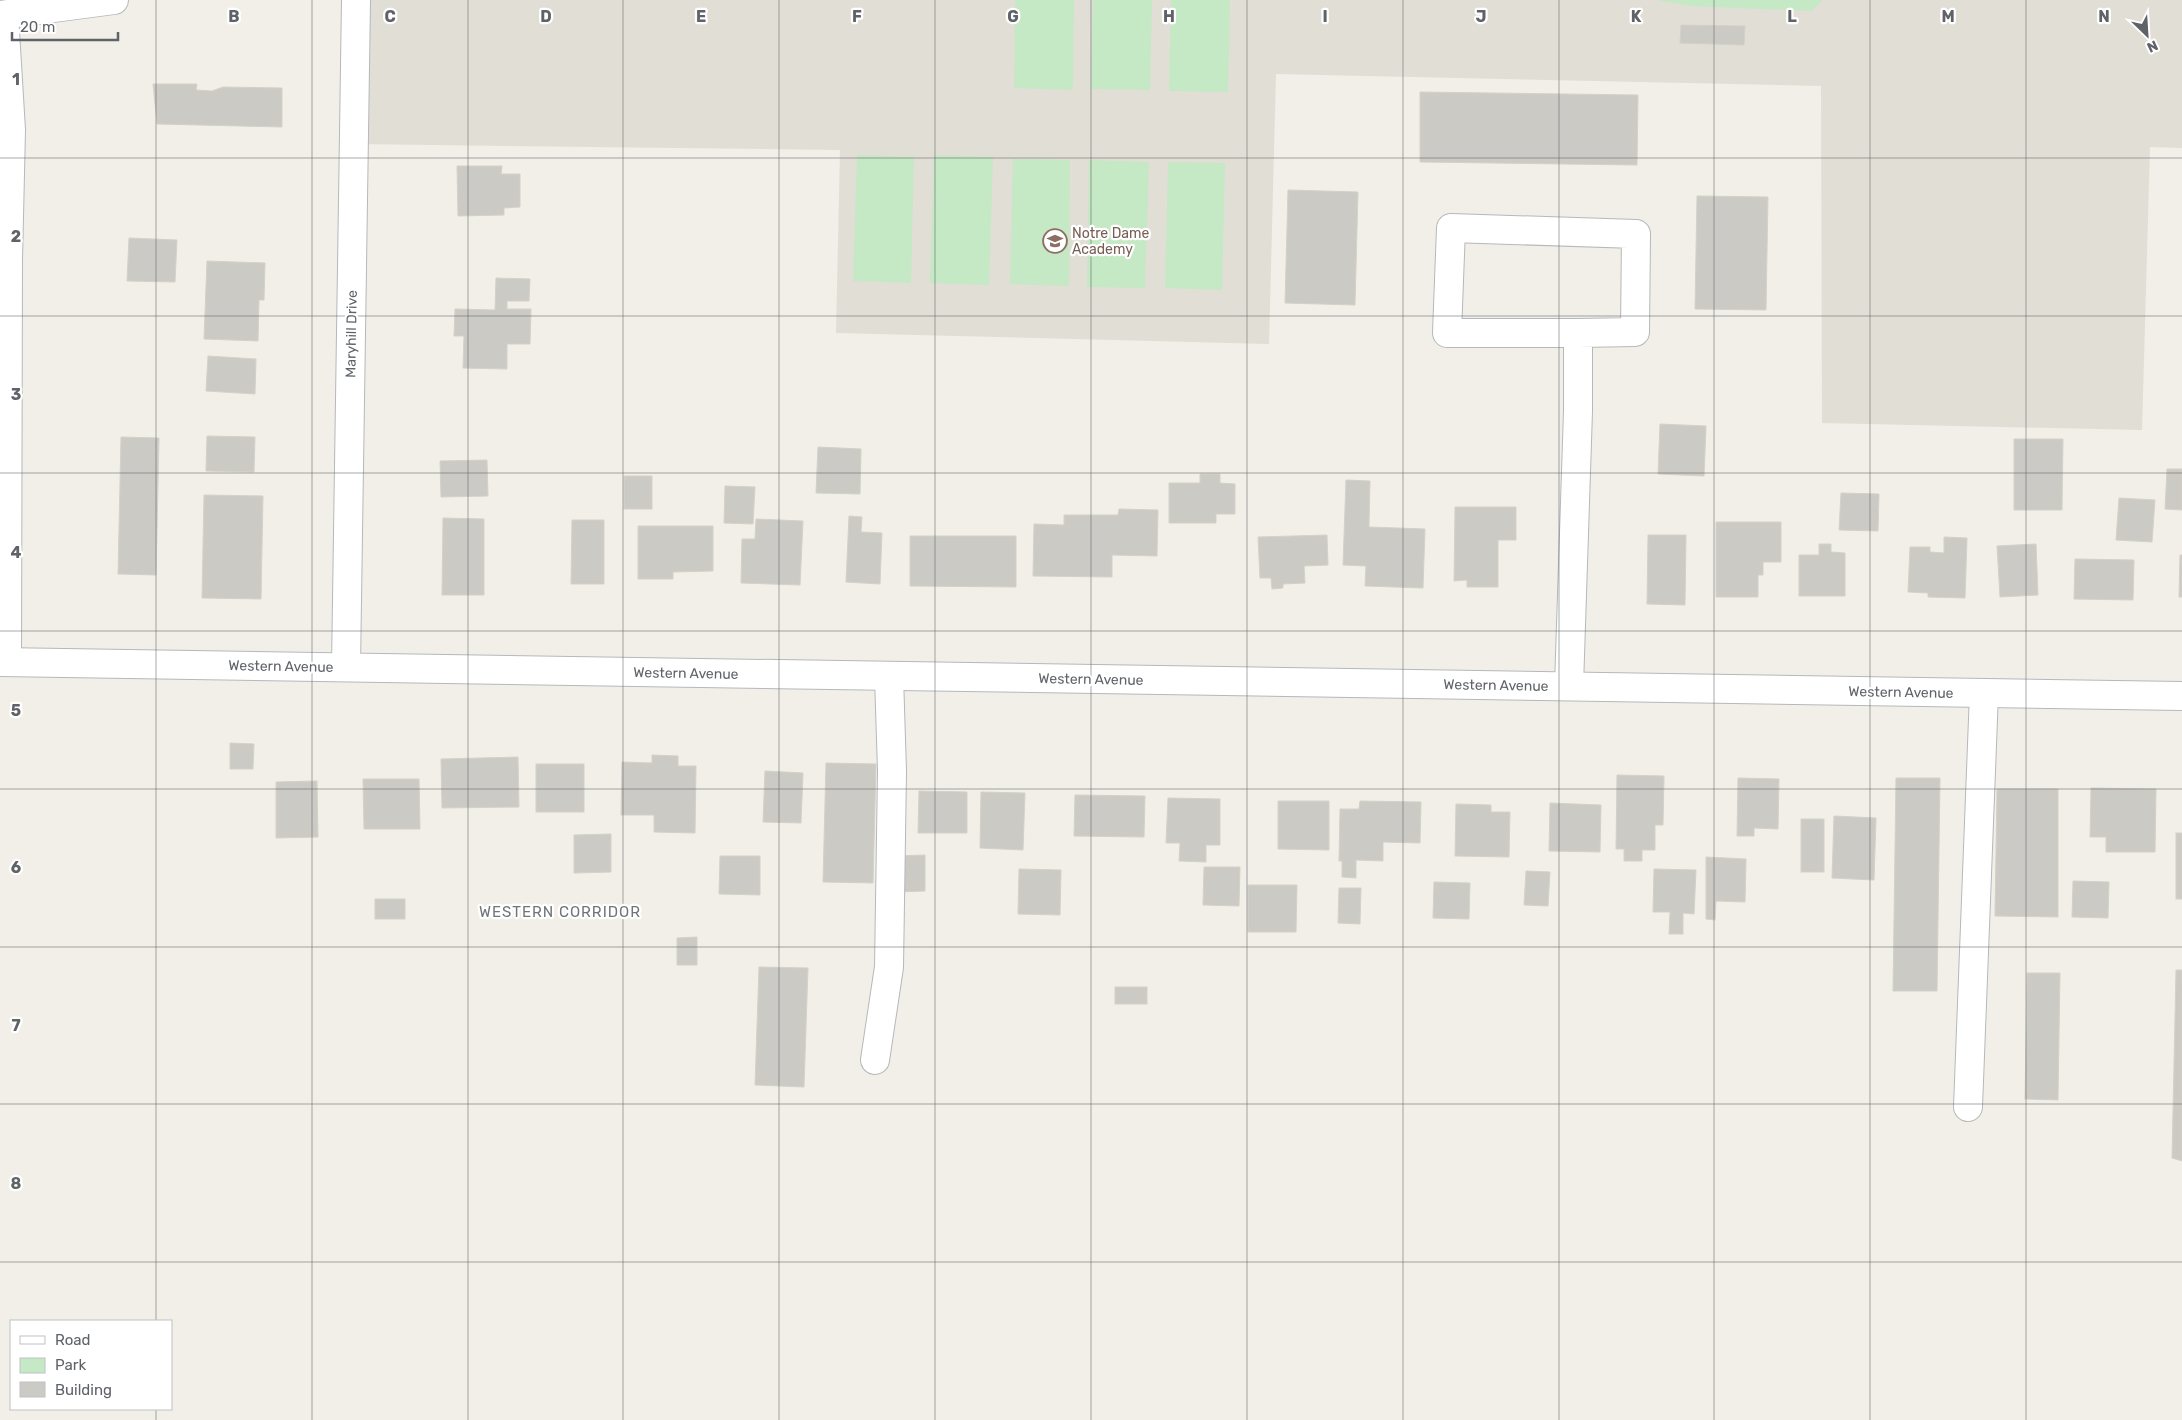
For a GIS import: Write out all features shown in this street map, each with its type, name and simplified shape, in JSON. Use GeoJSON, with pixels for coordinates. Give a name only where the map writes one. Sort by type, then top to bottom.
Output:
{"type":"FeatureCollection","features":[{"type":"Feature","properties":{"kind":"street"},"geometry":{"type":"LineString","coordinates":[[3,662],[11,130],[2,15],[114,0]]}},
{"type":"Feature","properties":{"kind":"street","name":"Maryhill Drive"},"geometry":{"type":"LineString","coordinates":[[346,667],[356,0]]}},
{"type":"Feature","properties":{"kind":"street"},"geometry":{"type":"LineString","coordinates":[[1451,228],[1636,234],[1635,332],[1578,333],[1447,333],[1451,228]]}},
{"type":"Feature","properties":{"kind":"street"},"geometry":{"type":"LineString","coordinates":[[1569,686],[1578,420],[1578,333]]}},
{"type":"Feature","properties":{"kind":"street","name":"Western Avenue"},"geometry":{"type":"LineString","coordinates":[[3,662],[2182,696]]}},
{"type":"Feature","properties":{"kind":"street"},"geometry":{"type":"LineString","coordinates":[[875,1060],[889,967],[892,771],[889,676]]}},
{"type":"Feature","properties":{"kind":"street"},"geometry":{"type":"LineString","coordinates":[[1968,1106],[1984,693]]}},
{"type":"Feature","properties":{"kind":"shaded area","name":"Notre Dame Academy"},"geometry":{"type":"Polygon","coordinates":[[[356,0],[2182,0],[2182,148],[2150,147],[2142,430],[1822,423],[1821,86],[1276,74],[1269,344],[836,333],[840,150],[354,144],[356,0]]]}},
{"type":"Feature","properties":{"kind":"green space"},"geometry":{"type":"Polygon","coordinates":[[[1015,0],[1074,0],[1073,90],[1014,88],[1015,0]]]}},
{"type":"Feature","properties":{"kind":"green space"},"geometry":{"type":"Polygon","coordinates":[[[1093,0],[1152,0],[1150,90],[1091,89],[1093,0]]]}},
{"type":"Feature","properties":{"kind":"green space"},"geometry":{"type":"Polygon","coordinates":[[[1171,0],[1230,0],[1228,92],[1169,91],[1171,0]]]}},
{"type":"Feature","properties":{"kind":"green space"},"geometry":{"type":"Polygon","coordinates":[[[1656,0],[1822,0],[1812,11],[1693,6],[1656,0]]]}},
{"type":"Feature","properties":{"kind":"green space"},"geometry":{"type":"Polygon","coordinates":[[[857,155],[914,157],[911,283],[853,281],[857,155]]]}},
{"type":"Feature","properties":{"kind":"green space"},"geometry":{"type":"Polygon","coordinates":[[[934,155],[993,157],[989,285],[930,283],[934,155]]]}},
{"type":"Feature","properties":{"kind":"green space"},"geometry":{"type":"Polygon","coordinates":[[[1013,159],[1070,160],[1069,286],[1010,284],[1013,159]]]}},
{"type":"Feature","properties":{"kind":"green space"},"geometry":{"type":"Polygon","coordinates":[[[1089,160],[1149,162],[1145,288],[1087,287],[1089,160]]]}},
{"type":"Feature","properties":{"kind":"green space"},"geometry":{"type":"Polygon","coordinates":[[[1168,162],[1225,163],[1222,290],[1165,288],[1168,162]]]}},
{"type":"Feature","properties":{"kind":"building"},"geometry":{"type":"Polygon","coordinates":[[[1681,25],[1745,26],[1744,45],[1680,43],[1681,25]]]}},
{"type":"Feature","properties":{"kind":"building"},"geometry":{"type":"Polygon","coordinates":[[[153,84],[197,84],[196,90],[212,91],[223,87],[282,88],[282,127],[157,124],[153,84]]]}},
{"type":"Feature","properties":{"kind":"building"},"geometry":{"type":"Polygon","coordinates":[[[1420,92],[1638,95],[1637,165],[1420,162],[1420,92]]]}},
{"type":"Feature","properties":{"kind":"building"},"geometry":{"type":"Polygon","coordinates":[[[457,166],[502,166],[501,174],[520,174],[520,207],[504,208],[504,215],[458,216],[457,166]]]}},
{"type":"Feature","properties":{"kind":"building"},"geometry":{"type":"Polygon","coordinates":[[[1288,190],[1358,192],[1355,305],[1285,303],[1288,190]]]}},
{"type":"Feature","properties":{"kind":"building"},"geometry":{"type":"Polygon","coordinates":[[[1697,196],[1768,197],[1766,310],[1695,309],[1697,196]]]}},
{"type":"Feature","properties":{"kind":"building"},"geometry":{"type":"Polygon","coordinates":[[[129,238],[177,240],[175,282],[127,281],[129,238]]]}},
{"type":"Feature","properties":{"kind":"building"},"geometry":{"type":"Polygon","coordinates":[[[207,261],[265,263],[264,300],[259,300],[258,341],[204,339],[207,261]]]}},
{"type":"Feature","properties":{"kind":"building"},"geometry":{"type":"Polygon","coordinates":[[[496,278],[530,279],[529,301],[507,301],[507,309],[531,309],[530,344],[507,344],[507,369],[463,368],[464,336],[454,336],[455,309],[495,310],[496,278]]]}},
{"type":"Feature","properties":{"kind":"building"},"geometry":{"type":"Polygon","coordinates":[[[208,356],[256,359],[255,394],[206,391],[208,356]]]}},
{"type":"Feature","properties":{"kind":"building"},"geometry":{"type":"Polygon","coordinates":[[[1660,424],[1706,426],[1704,476],[1658,474],[1660,424]]]}},
{"type":"Feature","properties":{"kind":"building"},"geometry":{"type":"Polygon","coordinates":[[[207,436],[255,437],[254,472],[206,471],[207,436]]]}},
{"type":"Feature","properties":{"kind":"building"},"geometry":{"type":"Polygon","coordinates":[[[121,437],[159,438],[156,575],[118,574],[121,437]]]}},
{"type":"Feature","properties":{"kind":"building"},"geometry":{"type":"Polygon","coordinates":[[[2014,439],[2063,439],[2062,510],[2014,510],[2014,439]]]}},
{"type":"Feature","properties":{"kind":"building"},"geometry":{"type":"Polygon","coordinates":[[[818,447],[861,449],[860,494],[816,493],[818,447]]]}},
{"type":"Feature","properties":{"kind":"building"},"geometry":{"type":"Polygon","coordinates":[[[487,460],[488,496],[441,497],[440,461],[487,460]]]}},
{"type":"Feature","properties":{"kind":"building"},"geometry":{"type":"Polygon","coordinates":[[[2167,469],[2182,469],[2182,510],[2165,509],[2167,469]]]}},
{"type":"Feature","properties":{"kind":"building"},"geometry":{"type":"Polygon","coordinates":[[[1200,474],[1220,474],[1220,483],[1235,484],[1235,514],[1216,514],[1216,523],[1169,523],[1169,483],[1200,483],[1200,474]]]}},
{"type":"Feature","properties":{"kind":"building"},"geometry":{"type":"Polygon","coordinates":[[[624,476],[652,476],[652,509],[624,509],[624,476]]]}},
{"type":"Feature","properties":{"kind":"building"},"geometry":{"type":"Polygon","coordinates":[[[1346,480],[1370,481],[1369,527],[1425,529],[1423,588],[1365,586],[1366,566],[1343,565],[1346,480]]]}},
{"type":"Feature","properties":{"kind":"building"},"geometry":{"type":"Polygon","coordinates":[[[725,486],[755,487],[753,524],[724,523],[725,486]]]}},
{"type":"Feature","properties":{"kind":"building"},"geometry":{"type":"Polygon","coordinates":[[[1841,493],[1879,494],[1878,531],[1839,530],[1841,493]]]}},
{"type":"Feature","properties":{"kind":"building"},"geometry":{"type":"Polygon","coordinates":[[[204,495],[263,496],[261,599],[202,598],[204,495]]]}},
{"type":"Feature","properties":{"kind":"building"},"geometry":{"type":"Polygon","coordinates":[[[2119,498],[2155,500],[2152,542],[2116,540],[2119,498]]]}},
{"type":"Feature","properties":{"kind":"building"},"geometry":{"type":"Polygon","coordinates":[[[1455,507],[1516,507],[1516,540],[1498,540],[1498,587],[1467,587],[1467,580],[1454,581],[1455,507]]]}},
{"type":"Feature","properties":{"kind":"building"},"geometry":{"type":"Polygon","coordinates":[[[1119,509],[1158,510],[1157,556],[1112,555],[1112,577],[1033,576],[1034,524],[1064,525],[1064,515],[1118,515],[1119,509]]]}},
{"type":"Feature","properties":{"kind":"building"},"geometry":{"type":"Polygon","coordinates":[[[849,516],[862,517],[861,532],[882,533],[880,584],[846,582],[849,516]]]}},
{"type":"Feature","properties":{"kind":"building"},"geometry":{"type":"Polygon","coordinates":[[[443,518],[484,519],[484,595],[442,595],[443,518]]]}},
{"type":"Feature","properties":{"kind":"building"},"geometry":{"type":"Polygon","coordinates":[[[756,519],[803,521],[800,585],[741,583],[742,539],[755,539],[756,519]]]}},
{"type":"Feature","properties":{"kind":"building"},"geometry":{"type":"Polygon","coordinates":[[[572,520],[604,520],[604,584],[571,584],[572,520]]]}},
{"type":"Feature","properties":{"kind":"building"},"geometry":{"type":"Polygon","coordinates":[[[1716,522],[1781,522],[1781,562],[1763,562],[1763,575],[1758,575],[1758,597],[1716,597],[1716,522]]]}},
{"type":"Feature","properties":{"kind":"building"},"geometry":{"type":"Polygon","coordinates":[[[638,526],[713,526],[713,571],[673,572],[673,579],[638,579],[638,526]]]}},
{"type":"Feature","properties":{"kind":"building"},"geometry":{"type":"Polygon","coordinates":[[[1327,535],[1328,565],[1304,566],[1305,583],[1283,584],[1283,588],[1272,589],[1271,578],[1260,578],[1258,537],[1327,535]]]}},
{"type":"Feature","properties":{"kind":"building"},"geometry":{"type":"Polygon","coordinates":[[[1648,535],[1686,535],[1685,605],[1647,604],[1648,535]]]}},
{"type":"Feature","properties":{"kind":"building"},"geometry":{"type":"Polygon","coordinates":[[[910,536],[1016,536],[1016,587],[910,586],[910,536]]]}},
{"type":"Feature","properties":{"kind":"building"},"geometry":{"type":"Polygon","coordinates":[[[1944,537],[1967,538],[1965,598],[1928,597],[1928,593],[1908,592],[1910,547],[1930,547],[1930,552],[1944,553],[1944,537]]]}},
{"type":"Feature","properties":{"kind":"building"},"geometry":{"type":"Polygon","coordinates":[[[1819,544],[1831,544],[1831,552],[1845,553],[1845,596],[1799,596],[1799,555],[1819,555],[1819,544]]]}},
{"type":"Feature","properties":{"kind":"building"},"geometry":{"type":"Polygon","coordinates":[[[2036,544],[2038,595],[2000,597],[1997,546],[2036,544]]]}},
{"type":"Feature","properties":{"kind":"building"},"geometry":{"type":"Polygon","coordinates":[[[2180,555],[2182,555],[2182,597],[2179,597],[2180,555]]]}},
{"type":"Feature","properties":{"kind":"building"},"geometry":{"type":"Polygon","coordinates":[[[2075,559],[2134,560],[2133,600],[2074,599],[2075,559]]]}},
{"type":"Feature","properties":{"kind":"building"},"geometry":{"type":"Polygon","coordinates":[[[230,743],[254,744],[253,769],[230,769],[230,743]]]}},
{"type":"Feature","properties":{"kind":"building"},"geometry":{"type":"Polygon","coordinates":[[[652,755],[678,756],[678,766],[696,766],[695,833],[654,832],[654,815],[621,815],[622,762],[652,763],[652,755]]]}},
{"type":"Feature","properties":{"kind":"building"},"geometry":{"type":"Polygon","coordinates":[[[518,757],[519,807],[442,808],[441,759],[518,757]]]}},
{"type":"Feature","properties":{"kind":"building"},"geometry":{"type":"Polygon","coordinates":[[[826,763],[876,764],[873,883],[823,882],[826,763]]]}},
{"type":"Feature","properties":{"kind":"building"},"geometry":{"type":"Polygon","coordinates":[[[536,764],[584,764],[584,812],[536,812],[536,764]]]}},
{"type":"Feature","properties":{"kind":"building"},"geometry":{"type":"Polygon","coordinates":[[[765,771],[803,773],[801,823],[763,822],[765,771]]]}},
{"type":"Feature","properties":{"kind":"building"},"geometry":{"type":"Polygon","coordinates":[[[1617,775],[1664,776],[1663,825],[1655,825],[1655,850],[1642,850],[1642,861],[1624,861],[1624,849],[1616,849],[1617,775]]]}},
{"type":"Feature","properties":{"kind":"building"},"geometry":{"type":"Polygon","coordinates":[[[1738,778],[1779,779],[1778,829],[1754,828],[1754,836],[1737,836],[1738,778]]]}},
{"type":"Feature","properties":{"kind":"building"},"geometry":{"type":"Polygon","coordinates":[[[1896,778],[1940,778],[1937,991],[1893,991],[1896,778]]]}},
{"type":"Feature","properties":{"kind":"building"},"geometry":{"type":"Polygon","coordinates":[[[363,779],[419,779],[420,829],[364,829],[363,779]]]}},
{"type":"Feature","properties":{"kind":"building"},"geometry":{"type":"Polygon","coordinates":[[[317,781],[318,837],[276,838],[276,782],[317,781]]]}},
{"type":"Feature","properties":{"kind":"building"},"geometry":{"type":"Polygon","coordinates":[[[2091,788],[2156,789],[2155,852],[2106,852],[2106,837],[2090,837],[2091,788]]]}},
{"type":"Feature","properties":{"kind":"building"},"geometry":{"type":"Polygon","coordinates":[[[1997,789],[2058,789],[2058,917],[1995,916],[1997,789]]]}},
{"type":"Feature","properties":{"kind":"building"},"geometry":{"type":"Polygon","coordinates":[[[919,791],[967,792],[967,833],[918,833],[919,791]]]}},
{"type":"Feature","properties":{"kind":"building"},"geometry":{"type":"Polygon","coordinates":[[[981,792],[1025,793],[1023,850],[980,848],[981,792]]]}},
{"type":"Feature","properties":{"kind":"building"},"geometry":{"type":"Polygon","coordinates":[[[1075,795],[1145,796],[1144,837],[1074,836],[1075,795]]]}},
{"type":"Feature","properties":{"kind":"building"},"geometry":{"type":"Polygon","coordinates":[[[1168,798],[1220,799],[1220,845],[1206,845],[1206,862],[1179,861],[1180,843],[1166,843],[1168,798]]]}},
{"type":"Feature","properties":{"kind":"building"},"geometry":{"type":"Polygon","coordinates":[[[1278,801],[1329,801],[1329,850],[1278,849],[1278,801]]]}},
{"type":"Feature","properties":{"kind":"building"},"geometry":{"type":"Polygon","coordinates":[[[1360,801],[1421,802],[1420,843],[1383,842],[1383,861],[1356,860],[1356,878],[1342,877],[1342,861],[1339,861],[1340,809],[1359,809],[1360,801]]]}},
{"type":"Feature","properties":{"kind":"building"},"geometry":{"type":"Polygon","coordinates":[[[1550,803],[1601,805],[1600,852],[1549,851],[1550,803]]]}},
{"type":"Feature","properties":{"kind":"building"},"geometry":{"type":"Polygon","coordinates":[[[1456,804],[1491,805],[1491,812],[1510,812],[1509,857],[1455,856],[1456,804]]]}},
{"type":"Feature","properties":{"kind":"building"},"geometry":{"type":"Polygon","coordinates":[[[1834,816],[1876,818],[1874,880],[1832,878],[1834,816]]]}},
{"type":"Feature","properties":{"kind":"building"},"geometry":{"type":"Polygon","coordinates":[[[1801,819],[1824,819],[1824,872],[1801,872],[1801,819]]]}},
{"type":"Feature","properties":{"kind":"building"},"geometry":{"type":"Polygon","coordinates":[[[2176,833],[2182,833],[2182,899],[2176,899],[2176,833]]]}},
{"type":"Feature","properties":{"kind":"building"},"geometry":{"type":"Polygon","coordinates":[[[611,834],[611,872],[574,873],[574,835],[611,834]]]}},
{"type":"Feature","properties":{"kind":"building"},"geometry":{"type":"Polygon","coordinates":[[[925,855],[925,891],[896,892],[895,856],[925,855]]]}},
{"type":"Feature","properties":{"kind":"building"},"geometry":{"type":"Polygon","coordinates":[[[720,856],[760,856],[760,895],[719,894],[720,856]]]}},
{"type":"Feature","properties":{"kind":"building"},"geometry":{"type":"Polygon","coordinates":[[[1706,857],[1746,859],[1745,902],[1716,901],[1715,920],[1706,919],[1706,857]]]}},
{"type":"Feature","properties":{"kind":"building"},"geometry":{"type":"Polygon","coordinates":[[[1204,867],[1240,867],[1239,906],[1203,905],[1204,867]]]}},
{"type":"Feature","properties":{"kind":"building"},"geometry":{"type":"Polygon","coordinates":[[[1019,869],[1061,870],[1060,915],[1018,914],[1019,869]]]}},
{"type":"Feature","properties":{"kind":"building"},"geometry":{"type":"Polygon","coordinates":[[[1654,869],[1696,870],[1694,914],[1683,913],[1683,934],[1669,934],[1670,912],[1653,912],[1654,869]]]}},
{"type":"Feature","properties":{"kind":"building"},"geometry":{"type":"Polygon","coordinates":[[[1526,871],[1550,872],[1548,906],[1524,905],[1526,871]]]}},
{"type":"Feature","properties":{"kind":"building"},"geometry":{"type":"Polygon","coordinates":[[[2073,881],[2109,882],[2108,918],[2072,917],[2073,881]]]}},
{"type":"Feature","properties":{"kind":"building"},"geometry":{"type":"Polygon","coordinates":[[[1434,882],[1470,883],[1469,919],[1433,918],[1434,882]]]}},
{"type":"Feature","properties":{"kind":"building"},"geometry":{"type":"Polygon","coordinates":[[[1248,885],[1297,885],[1296,932],[1248,932],[1248,885]]]}},
{"type":"Feature","properties":{"kind":"building"},"geometry":{"type":"Polygon","coordinates":[[[1339,888],[1361,888],[1360,924],[1338,923],[1339,888]]]}},
{"type":"Feature","properties":{"kind":"building"},"geometry":{"type":"Polygon","coordinates":[[[375,899],[405,899],[405,919],[375,919],[375,899]]]}},
{"type":"Feature","properties":{"kind":"building"},"geometry":{"type":"Polygon","coordinates":[[[697,937],[697,965],[677,965],[677,938],[697,937]]]}},
{"type":"Feature","properties":{"kind":"building"},"geometry":{"type":"Polygon","coordinates":[[[759,967],[808,968],[804,1087],[755,1085],[759,967]]]}},
{"type":"Feature","properties":{"kind":"building"},"geometry":{"type":"Polygon","coordinates":[[[2176,970],[2182,970],[2182,1161],[2172,1158],[2176,970]]]}},
{"type":"Feature","properties":{"kind":"building"},"geometry":{"type":"Polygon","coordinates":[[[2027,973],[2060,973],[2058,1100],[2025,1099],[2027,973]]]}},
{"type":"Feature","properties":{"kind":"building"},"geometry":{"type":"Polygon","coordinates":[[[1115,987],[1147,987],[1147,1004],[1115,1004],[1115,987]]]}},
{"type":"Feature","properties":{"kind":"place","name":"Notre Dame Academy"},"geometry":{"type":"Point","coordinates":[1055,241]}},
{"type":"Feature","properties":{"kind":"district","name":"WESTERN CORRIDOR"},"geometry":{"type":"Point","coordinates":[560,912]}}]}
